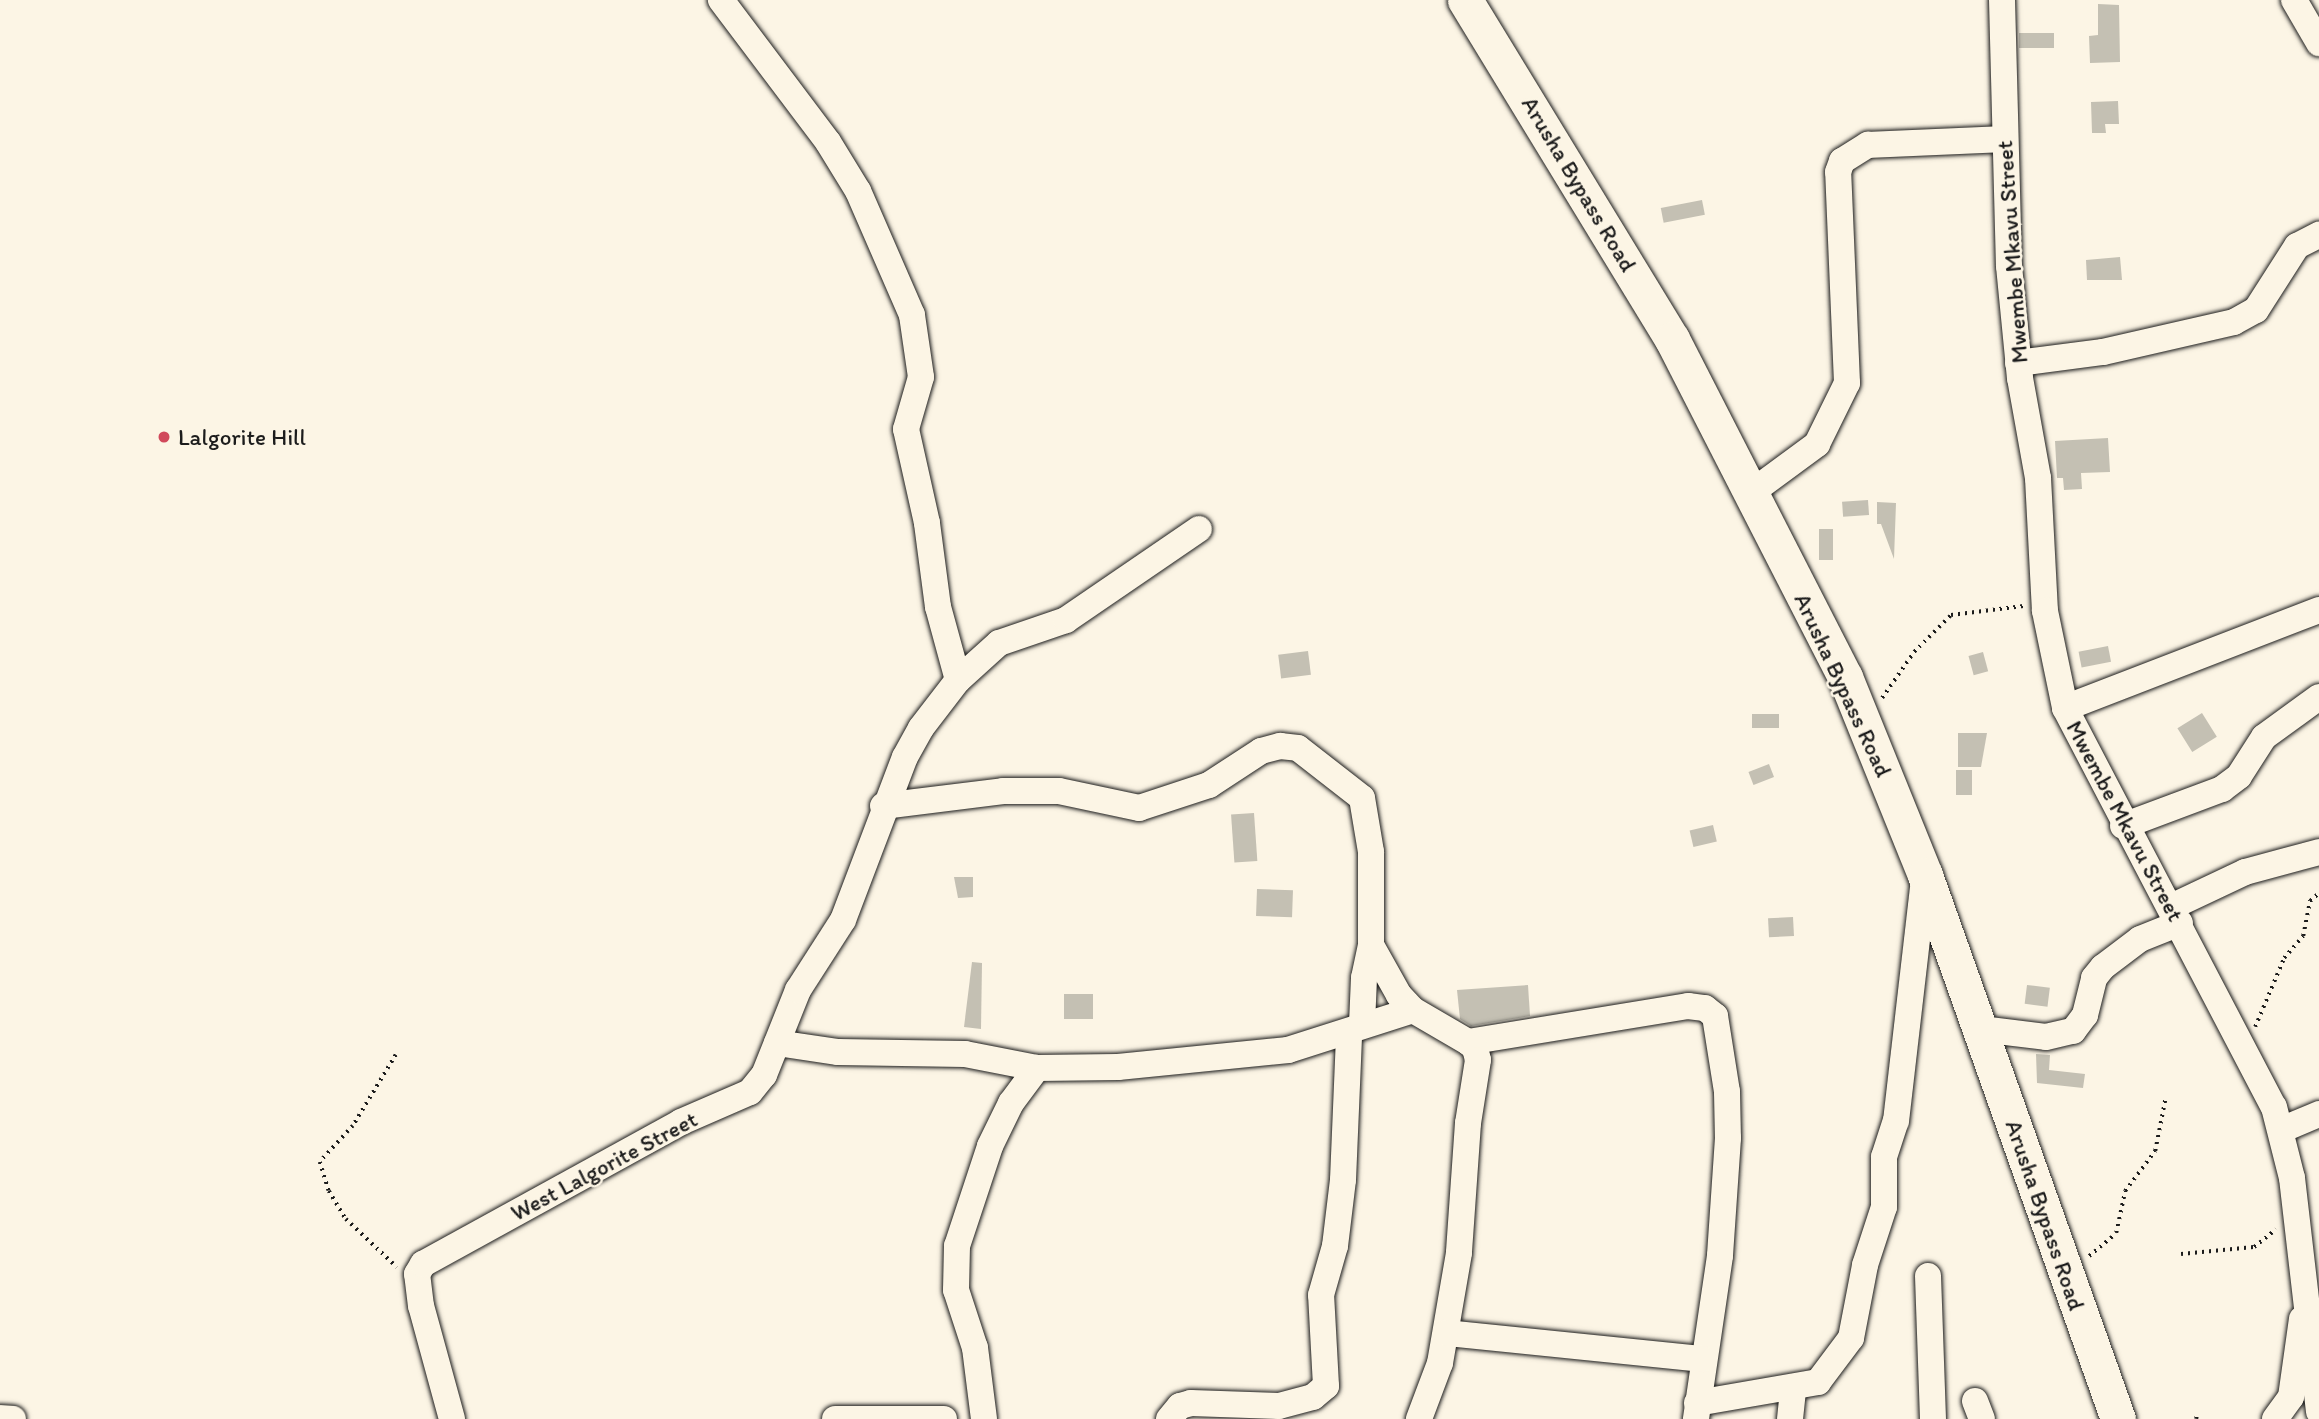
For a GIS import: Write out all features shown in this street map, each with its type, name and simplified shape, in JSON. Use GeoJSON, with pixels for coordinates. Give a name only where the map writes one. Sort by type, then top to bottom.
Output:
{"type":"FeatureCollection","features":[{"type":"Feature","properties":{"kind":"main road","name":"Arusha Bypass Road"},"geometry":{"type":"LineString","coordinates":[[1465,0],[1672,339],[1752,492],[1865,723],[1925,875],[1981,1029],[2067,1281],[2118,1419]]}},
{"type":"Feature","properties":{"kind":"street","name":"Mwembe Mkavu Street"},"geometry":{"type":"LineString","coordinates":[[2002,0],[2009,267],[2018,363],[2038,478],[2045,603],[2065,708],[2123,826],[2176,915],[2246,1049],[2281,1130],[2297,1220],[2319,1410]]}},
{"type":"Feature","properties":{"kind":"street"},"geometry":{"type":"LineString","coordinates":[[2294,0],[2319,43]]}},
{"type":"Feature","properties":{"kind":"street"},"geometry":{"type":"LineString","coordinates":[[731,3],[858,191],[912,315],[920,377],[906,429],[927,523],[938,607],[958,680]]}},
{"type":"Feature","properties":{"kind":"street"},"geometry":{"type":"LineString","coordinates":[[1752,492],[1817,444],[1847,383],[1838,172],[1842,161],[1868,145],[2004,139]]}},
{"type":"Feature","properties":{"kind":"street"},"geometry":{"type":"LineString","coordinates":[[2018,363],[2103,352],[2235,322],[2256,310],[2297,246],[2319,235]]}},
{"type":"Feature","properties":{"kind":"street","name":"West Lalgorite Street"},"geometry":{"type":"LineString","coordinates":[[417,1274],[432,1255],[681,1122],[750,1092],[764,1075],[798,990],[843,920],[883,806],[921,728],[958,680],[999,643],[1066,621],[1199,529]]}},
{"type":"Feature","properties":{"kind":"street"},"geometry":{"type":"LineString","coordinates":[[2065,708],[2319,610]]}},
{"type":"Feature","properties":{"kind":"street"},"geometry":{"type":"LineString","coordinates":[[2123,826],[2222,789],[2239,776],[2264,737],[2319,697]]}},
{"type":"Feature","properties":{"kind":"street"},"geometry":{"type":"LineString","coordinates":[[883,806],[1003,791],[1048,791],[1139,808],[1209,785],[1261,751],[1280,746],[1298,748],[1362,798],[1371,852],[1371,945],[1355,1029],[1335,1246],[1321,1295],[1326,1386],[1313,1397],[1279,1406],[1191,1403],[1180,1406],[1170,1419]]}},
{"type":"Feature","properties":{"kind":"street"},"geometry":{"type":"LineString","coordinates":[[1981,1029],[2046,1037],[2073,1031],[2085,1015],[2094,978],[2103,967],[2140,939],[2245,872],[2319,852]]}},
{"type":"Feature","properties":{"kind":"street"},"geometry":{"type":"LineString","coordinates":[[1468,1042],[1688,1006],[1705,1008],[1715,1016],[1727,1092],[1728,1138],[1720,1256],[1697,1411],[1818,1382],[1829,1372],[1856,1322],[1865,1265],[1884,1207],[1884,1157],[1896,1121],[1925,875]]}},
{"type":"Feature","properties":{"kind":"street"},"geometry":{"type":"LineString","coordinates":[[1371,945],[1388,977],[1413,1010],[1468,1042],[1475,1048],[1478,1060],[1468,1123],[1460,1254],[1446,1333],[1419,1419]]}},
{"type":"Feature","properties":{"kind":"street"},"geometry":{"type":"LineString","coordinates":[[777,1043],[838,1052],[965,1054],[1037,1068],[1118,1067],[1269,1053],[1413,1010]]}},
{"type":"Feature","properties":{"kind":"street"},"geometry":{"type":"LineString","coordinates":[[984,1419],[975,1348],[956,1290],[957,1246],[990,1146],[1011,1103],[1037,1068]]}},
{"type":"Feature","properties":{"kind":"street"},"geometry":{"type":"LineString","coordinates":[[2281,1130],[2319,1114]]}},
{"type":"Feature","properties":{"kind":"street"},"geometry":{"type":"LineString","coordinates":[[417,1274],[421,1306],[452,1419]]}},
{"type":"Feature","properties":{"kind":"street"},"geometry":{"type":"LineString","coordinates":[[1928,1276],[1933,1419]]}},
{"type":"Feature","properties":{"kind":"street"},"geometry":{"type":"LineString","coordinates":[[2276,1419],[2291,1397],[2296,1343],[2308,1306]]}},
{"type":"Feature","properties":{"kind":"street"},"geometry":{"type":"LineString","coordinates":[[1446,1333],[1703,1359]]}},
{"type":"Feature","properties":{"kind":"street"},"geometry":{"type":"LineString","coordinates":[[1790,1419],[1793,1388]]}},
{"type":"Feature","properties":{"kind":"street"},"geometry":{"type":"LineString","coordinates":[[0,1418],[13,1419]]}},
{"type":"Feature","properties":{"kind":"street"},"geometry":{"type":"LineString","coordinates":[[835,1419],[944,1419]]}},
{"type":"Feature","properties":{"kind":"path"},"geometry":{"type":"LineString","coordinates":[[1865,723],[1913,652],[1951,615],[2045,603]]}},
{"type":"Feature","properties":{"kind":"path"},"geometry":{"type":"LineString","coordinates":[[2246,1049],[2284,958],[2303,936],[2310,901],[2319,893]]}},
{"type":"Feature","properties":{"kind":"path"},"geometry":{"type":"LineString","coordinates":[[396,1055],[353,1126],[320,1162],[329,1191],[346,1219],[404,1273],[417,1274]]}},
{"type":"Feature","properties":{"kind":"path"},"geometry":{"type":"LineString","coordinates":[[2067,1281],[2081,1261],[2116,1233],[2125,1191],[2155,1151],[2165,1100]]}},
{"type":"Feature","properties":{"kind":"path"},"geometry":{"type":"LineString","coordinates":[[2181,1254],[2253,1247],[2276,1229],[2297,1220]]}},
{"type":"Feature","properties":{"kind":"path"},"geometry":{"type":"LineString","coordinates":[[2196,1419],[2197,1413]]}},
{"type":"Feature","properties":{"kind":"building"},"geometry":{"type":"Polygon","coordinates":[[[2098,4],[2119,5],[2120,62],[2090,63],[2089,36],[2098,35],[2098,4]]]}},
{"type":"Feature","properties":{"kind":"building"},"geometry":{"type":"Polygon","coordinates":[[[2019,33],[2054,33],[2054,48],[2019,48],[2019,33]]]}},
{"type":"Feature","properties":{"kind":"building"},"geometry":{"type":"Polygon","coordinates":[[[2118,101],[2119,124],[2105,124],[2106,133],[2092,133],[2091,102],[2118,101]]]}},
{"type":"Feature","properties":{"kind":"building"},"geometry":{"type":"Polygon","coordinates":[[[1702,200],[1705,215],[1664,223],[1661,208],[1702,200]]]}},
{"type":"Feature","properties":{"kind":"building"},"geometry":{"type":"Polygon","coordinates":[[[2120,257],[2122,280],[2087,280],[2086,260],[2120,257]]]}},
{"type":"Feature","properties":{"kind":"building"},"geometry":{"type":"Polygon","coordinates":[[[2108,438],[2110,472],[2081,473],[2082,489],[2064,490],[2063,478],[2057,478],[2055,441],[2108,438]]]}},
{"type":"Feature","properties":{"kind":"building"},"geometry":{"type":"Polygon","coordinates":[[[1868,500],[1869,515],[1843,517],[1842,502],[1868,500]]]}},
{"type":"Feature","properties":{"kind":"building"},"geometry":{"type":"Polygon","coordinates":[[[1877,502],[1896,503],[1894,559],[1881,524],[1877,524],[1877,502]]]}},
{"type":"Feature","properties":{"kind":"building"},"geometry":{"type":"Polygon","coordinates":[[[1819,529],[1833,529],[1833,560],[1819,560],[1819,529]]]}},
{"type":"Feature","properties":{"kind":"building"},"geometry":{"type":"Polygon","coordinates":[[[2108,646],[2111,662],[2082,667],[2079,652],[2108,646]]]}},
{"type":"Feature","properties":{"kind":"building"},"geometry":{"type":"Polygon","coordinates":[[[1308,651],[1311,675],[1281,678],[1278,655],[1308,651]]]}},
{"type":"Feature","properties":{"kind":"building"},"geometry":{"type":"Polygon","coordinates":[[[1983,652],[1988,671],[1974,675],[1969,656],[1983,652]]]}},
{"type":"Feature","properties":{"kind":"building"},"geometry":{"type":"Polygon","coordinates":[[[2202,713],[2217,737],[2192,752],[2177,728],[2202,713]]]}},
{"type":"Feature","properties":{"kind":"building"},"geometry":{"type":"Polygon","coordinates":[[[1752,714],[1779,714],[1779,728],[1752,728],[1752,714]]]}},
{"type":"Feature","properties":{"kind":"building"},"geometry":{"type":"Polygon","coordinates":[[[1958,733],[1987,733],[1981,767],[1958,767],[1958,733]]]}},
{"type":"Feature","properties":{"kind":"building"},"geometry":{"type":"Polygon","coordinates":[[[1769,764],[1774,777],[1753,785],[1748,772],[1769,764]]]}},
{"type":"Feature","properties":{"kind":"building"},"geometry":{"type":"Polygon","coordinates":[[[1956,770],[1972,770],[1972,795],[1956,795],[1956,770]]]}},
{"type":"Feature","properties":{"kind":"building"},"geometry":{"type":"Polygon","coordinates":[[[1254,813],[1257,861],[1234,862],[1231,815],[1254,813]]]}},
{"type":"Feature","properties":{"kind":"building"},"geometry":{"type":"Polygon","coordinates":[[[1713,825],[1717,842],[1693,847],[1690,830],[1713,825]]]}},
{"type":"Feature","properties":{"kind":"building"},"geometry":{"type":"Polygon","coordinates":[[[954,877],[973,877],[973,897],[958,898],[954,877]]]}},
{"type":"Feature","properties":{"kind":"building"},"geometry":{"type":"Polygon","coordinates":[[[1257,889],[1293,890],[1292,917],[1256,916],[1257,889]]]}},
{"type":"Feature","properties":{"kind":"building"},"geometry":{"type":"Polygon","coordinates":[[[1793,917],[1794,936],[1769,937],[1768,918],[1793,917]]]}},
{"type":"Feature","properties":{"kind":"building"},"geometry":{"type":"Polygon","coordinates":[[[972,962],[982,963],[981,1029],[964,1027],[972,962]]]}},
{"type":"Feature","properties":{"kind":"building"},"geometry":{"type":"Polygon","coordinates":[[[1528,985],[1530,1016],[1471,1026],[1460,1019],[1457,990],[1528,985]]]}},
{"type":"Feature","properties":{"kind":"building"},"geometry":{"type":"Polygon","coordinates":[[[2027,985],[2050,988],[2048,1007],[2025,1004],[2027,985]]]}},
{"type":"Feature","properties":{"kind":"building"},"geometry":{"type":"Polygon","coordinates":[[[1064,994],[1093,994],[1093,1019],[1064,1019],[1064,994]]]}},
{"type":"Feature","properties":{"kind":"building"},"geometry":{"type":"Polygon","coordinates":[[[2036,1054],[2050,1055],[2049,1070],[2085,1074],[2083,1088],[2037,1083],[2036,1054]]]}},
{"type":"Feature","properties":{"kind":"place","name":"Lalgorite Hill"},"geometry":{"type":"Point","coordinates":[164,437]}}]}
